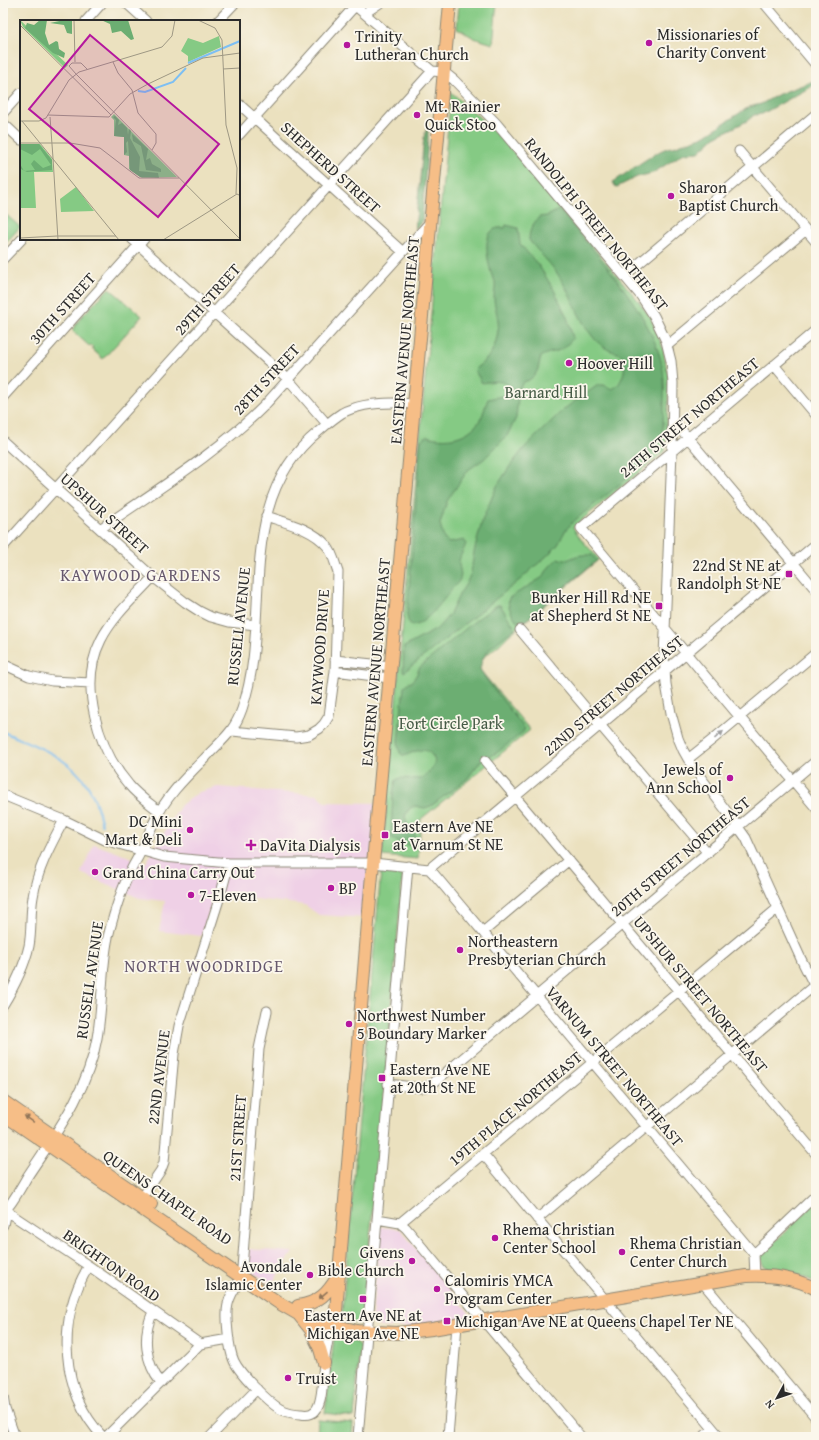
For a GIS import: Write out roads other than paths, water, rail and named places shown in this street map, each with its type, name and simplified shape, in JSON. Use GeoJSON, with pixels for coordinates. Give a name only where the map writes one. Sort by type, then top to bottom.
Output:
{"type":"FeatureCollection","features":[{"type":"Feature","properties":{"kind":"main road","name":"EASTERN AVENUE NORTHEAST"},"geometry":{"type":"LineString","coordinates":[[331,1324],[336,1311],[373,864],[430,222],[438,72],[450,3]]}},
{"type":"Feature","properties":{"kind":"main road","name":"QUEENS CHAPEL ROAD"},"geometry":{"type":"LineString","coordinates":[[3,1101],[52,1140],[242,1272]]}},
{"type":"Feature","properties":{"kind":"main road","name":"QUEENS CHAPEL ROAD"},"geometry":{"type":"LineString","coordinates":[[3,1114],[52,1140],[142,1198],[242,1272],[279,1303],[298,1310],[313,1320],[354,1331],[412,1332],[703,1283],[755,1276],[787,1278],[804,1283],[816,1289]]}},
{"type":"Feature","properties":{"kind":"main road"},"geometry":{"type":"LineString","coordinates":[[324,1363],[320,1349],[311,1330],[298,1310],[315,1302],[331,1288],[339,1273]]}},
{"type":"Feature","properties":{"kind":"street"},"geometry":{"type":"LineString","coordinates":[[87,20],[102,3]]}},
{"type":"Feature","properties":{"kind":"street"},"geometry":{"type":"LineString","coordinates":[[126,3],[145,20]]}},
{"type":"Feature","properties":{"kind":"street"},"geometry":{"type":"LineString","coordinates":[[219,20],[235,3]]}},
{"type":"Feature","properties":{"kind":"street"},"geometry":{"type":"LineString","coordinates":[[366,13],[380,3]]}},
{"type":"Feature","properties":{"kind":"street"},"geometry":{"type":"LineString","coordinates":[[764,3],[816,65]]}},
{"type":"Feature","properties":{"kind":"street"},"geometry":{"type":"LineString","coordinates":[[240,134],[353,4]]}},
{"type":"Feature","properties":{"kind":"street","name":"RANDOLPH STREET NORTHEAST"},"geometry":{"type":"LineString","coordinates":[[353,4],[438,72],[460,85],[491,118],[624,276],[650,309],[660,326],[668,345],[673,375],[673,420],[665,628],[665,671],[666,684],[676,730],[680,743],[688,759],[701,779],[738,827],[749,845],[801,959],[816,985],[816,996]]}},
{"type":"Feature","properties":{"kind":"street","name":"29TH STREET"},"geometry":{"type":"LineString","coordinates":[[3,547],[330,185],[438,72]]}},
{"type":"Feature","properties":{"kind":"street"},"geometry":{"type":"LineString","coordinates":[[3,113],[20,94]]}},
{"type":"Feature","properties":{"kind":"street","name":"SHEPHERD STREET"},"geometry":{"type":"LineString","coordinates":[[240,105],[403,252]]}},
{"type":"Feature","properties":{"kind":"street"},"geometry":{"type":"LineString","coordinates":[[624,276],[816,114]]}},
{"type":"Feature","properties":{"kind":"street"},"geometry":{"type":"LineString","coordinates":[[3,123],[20,139]]}},
{"type":"Feature","properties":{"kind":"street"},"geometry":{"type":"LineString","coordinates":[[739,151],[816,242]]}},
{"type":"Feature","properties":{"kind":"street","name":"28TH STREET"},"geometry":{"type":"LineString","coordinates":[[100,529],[233,435],[264,406],[430,222]]}},
{"type":"Feature","properties":{"kind":"street"},"geometry":{"type":"LineString","coordinates":[[668,345],[806,230]]}},
{"type":"Feature","properties":{"kind":"street"},"geometry":{"type":"LineString","coordinates":[[3,259],[21,240]]}},
{"type":"Feature","properties":{"kind":"street"},"geometry":{"type":"LineString","coordinates":[[138,241],[288,379],[327,424]]}},
{"type":"Feature","properties":{"kind":"street","name":"30TH STREET"},"geometry":{"type":"LineString","coordinates":[[3,397],[138,241]]}},
{"type":"Feature","properties":{"kind":"street","name":"24TH STREET NORTHEAST"},"geometry":{"type":"LineString","coordinates":[[665,628],[581,528],[816,330]]}},
{"type":"Feature","properties":{"kind":"street"},"geometry":{"type":"LineString","coordinates":[[774,365],[816,415]]}},
{"type":"Feature","properties":{"kind":"street","name":"RUSSELL AVENUE"},"geometry":{"type":"LineString","coordinates":[[4,1212],[52,1140],[75,1102],[86,1077],[93,1055],[100,1014],[108,940],[115,910],[131,869],[142,850],[159,811],[178,786],[232,731],[239,718],[252,669],[260,552],[266,516],[271,498],[286,468],[296,453],[308,440],[343,413],[368,405],[401,403],[414,404]]}},
{"type":"Feature","properties":{"kind":"street"},"geometry":{"type":"LineString","coordinates":[[673,420],[816,590]]}},
{"type":"Feature","properties":{"kind":"street","name":"UPSHUR STREET"},"geometry":{"type":"LineString","coordinates":[[3,441],[153,577],[190,605],[205,614],[229,622],[256,625]]}},
{"type":"Feature","properties":{"kind":"street","name":"KAYWOOD DRIVE"},"geometry":{"type":"LineString","coordinates":[[232,731],[296,737],[309,735],[319,729],[329,716],[335,671],[338,572],[334,559],[328,547],[318,538],[295,526],[266,516]]}},
{"type":"Feature","properties":{"kind":"street","name":"22ND STREET NORTHEAST"},"geometry":{"type":"LineString","coordinates":[[429,869],[816,544]]}},
{"type":"Feature","properties":{"kind":"street"},"geometry":{"type":"LineString","coordinates":[[153,577],[122,609],[107,628],[100,641],[94,660],[91,682],[96,721],[101,740],[110,760],[130,786],[159,811]]}},
{"type":"Feature","properties":{"kind":"street"},"geometry":{"type":"LineString","coordinates":[[665,628],[816,808]]}},
{"type":"Feature","properties":{"kind":"street"},"geometry":{"type":"LineString","coordinates":[[520,630],[708,853]]}},
{"type":"Feature","properties":{"kind":"street"},"geometry":{"type":"LineString","coordinates":[[688,759],[816,653]]}},
{"type":"Feature","properties":{"kind":"street"},"geometry":{"type":"LineString","coordinates":[[335,660],[390,672]]}},
{"type":"Feature","properties":{"kind":"street"},"geometry":{"type":"LineString","coordinates":[[3,664],[29,676],[52,681],[91,682]]}},
{"type":"Feature","properties":{"kind":"street"},"geometry":{"type":"LineString","coordinates":[[335,671],[390,672]]}},
{"type":"Feature","properties":{"kind":"street","name":"UPSHUR STREET NORTHEAST"},"geometry":{"type":"LineString","coordinates":[[485,761],[816,1154]]}},
{"type":"Feature","properties":{"kind":"street","name":"20TH STREET NORTHEAST"},"geometry":{"type":"LineString","coordinates":[[388,1084],[421,1088],[431,1085],[816,761]]}},
{"type":"Feature","properties":{"kind":"street"},"geometry":{"type":"LineString","coordinates":[[3,795],[64,820],[105,840],[164,857],[228,863],[373,864],[429,869]]}},
{"type":"Feature","properties":{"kind":"street"},"geometry":{"type":"LineString","coordinates":[[3,1005],[19,976],[29,945],[33,897],[38,876],[50,847],[64,820]]}},
{"type":"Feature","properties":{"kind":"street"},"geometry":{"type":"LineString","coordinates":[[483,932],[569,860]]}},
{"type":"Feature","properties":{"kind":"street","name":"22ND AVENUE"},"geometry":{"type":"LineString","coordinates":[[142,1198],[161,1170],[164,1162],[174,1054],[179,1026],[221,893],[228,863]]}},
{"type":"Feature","properties":{"kind":"street"},"geometry":{"type":"LineString","coordinates":[[358,1437],[408,866]]}},
{"type":"Feature","properties":{"kind":"street","name":"VARNUM STREET NORTHEAST"},"geometry":{"type":"LineString","coordinates":[[429,869],[754,1254]]}},
{"type":"Feature","properties":{"kind":"street","name":"19TH PLACE NORTHEAST"},"geometry":{"type":"LineString","coordinates":[[400,1223],[778,908]]}},
{"type":"Feature","properties":{"kind":"street"},"geometry":{"type":"LineString","coordinates":[[537,1219],[816,985]]}},
{"type":"Feature","properties":{"kind":"street","name":"21ST STREET"},"geometry":{"type":"LineString","coordinates":[[242,1272],[259,1049],[267,1011]]}},
{"type":"Feature","properties":{"kind":"street"},"geometry":{"type":"LineString","coordinates":[[482,1154],[720,1437]]}},
{"type":"Feature","properties":{"kind":"street"},"geometry":{"type":"LineString","coordinates":[[755,1276],[754,1254],[816,1195]]}},
{"type":"Feature","properties":{"kind":"street"},"geometry":{"type":"LineString","coordinates":[[3,1225],[4,1212]]}},
{"type":"Feature","properties":{"kind":"street","name":"BRIGHTON ROAD"},"geometry":{"type":"LineString","coordinates":[[4,1212],[89,1266],[200,1344]]}},
{"type":"Feature","properties":{"kind":"street"},"geometry":{"type":"LineString","coordinates":[[377,1219],[400,1223],[406,1228],[581,1437]]}},
{"type":"Feature","properties":{"kind":"street"},"geometry":{"type":"LineString","coordinates":[[89,1266],[81,1279],[68,1318],[67,1355],[75,1393],[88,1420],[103,1437]]}},
{"type":"Feature","properties":{"kind":"street"},"geometry":{"type":"LineString","coordinates":[[242,1272],[228,1303],[226,1315],[231,1353],[236,1366],[271,1403],[279,1408],[288,1412],[309,1415],[315,1411],[320,1400],[324,1363],[331,1324]]}},
{"type":"Feature","properties":{"kind":"street"},"geometry":{"type":"LineString","coordinates":[[703,1283],[816,1418]]}},
{"type":"Feature","properties":{"kind":"street"},"geometry":{"type":"LineString","coordinates":[[153,1312],[147,1328],[146,1349],[153,1374],[161,1383]]}},
{"type":"Feature","properties":{"kind":"street"},"geometry":{"type":"LineString","coordinates":[[456,1437],[448,1433],[457,1325]]}},
{"type":"Feature","properties":{"kind":"street"},"geometry":{"type":"LineString","coordinates":[[106,1437],[200,1344],[229,1339]]}},
{"type":"Feature","properties":{"kind":"street"},"geometry":{"type":"LineString","coordinates":[[210,1437],[258,1389]]}},
{"type":"Feature","properties":{"kind":"street"},"geometry":{"type":"LineString","coordinates":[[3,1396],[5,1409],[15,1437]]}},
{"type":"Feature","properties":{"kind":"street"},"geometry":{"type":"LineString","coordinates":[[703,1437],[713,1429]]}},
{"type":"Feature","properties":{"kind":"waterway"},"geometry":{"type":"LineString","coordinates":[[3,732],[51,753],[72,768],[81,777],[94,797],[102,825]]}},
{"type":"Feature","properties":{"kind":"place","name":"Missionaries of Charity Convent"},"geometry":{"type":"Point","coordinates":[649,43]}},
{"type":"Feature","properties":{"kind":"place","name":"Trinity Lutheran Church"},"geometry":{"type":"Point","coordinates":[347,45]}},
{"type":"Feature","properties":{"kind":"place","name":"Mt. Rainier Quick Stoo"},"geometry":{"type":"Point","coordinates":[417,115]}},
{"type":"Feature","properties":{"kind":"place","name":"Sharon Baptist Church"},"geometry":{"type":"Point","coordinates":[671,196]}},
{"type":"Feature","properties":{"kind":"place","name":"Hoover Hill"},"geometry":{"type":"Point","coordinates":[569,363]}},
{"type":"Feature","properties":{"kind":"place","name":"22nd St NE at Randolph St NE"},"geometry":{"type":"Point","coordinates":[789,574]}},
{"type":"Feature","properties":{"kind":"place","name":"Bunker Hill Rd NE at Shepherd St NE"},"geometry":{"type":"Point","coordinates":[659,606]}},
{"type":"Feature","properties":{"kind":"place","name":"Jewels of Ann School"},"geometry":{"type":"Point","coordinates":[730,778]}},
{"type":"Feature","properties":{"kind":"place","name":"DC Mini Mart & Deli"},"geometry":{"type":"Point","coordinates":[190,830]}},
{"type":"Feature","properties":{"kind":"place","name":"Eastern Ave NE at Varnum St NE"},"geometry":{"type":"Point","coordinates":[385,835]}},
{"type":"Feature","properties":{"kind":"place","name":"DaVita Dialysis"},"geometry":{"type":"Point","coordinates":[251,845]}},
{"type":"Feature","properties":{"kind":"place","name":"Grand China Carry Out"},"geometry":{"type":"Point","coordinates":[95,872]}},
{"type":"Feature","properties":{"kind":"place","name":"BP"},"geometry":{"type":"Point","coordinates":[331,888]}},
{"type":"Feature","properties":{"kind":"place","name":"7-Eleven"},"geometry":{"type":"Point","coordinates":[191,895]}},
{"type":"Feature","properties":{"kind":"place","name":"Northeastern Presbyterian Church"},"geometry":{"type":"Point","coordinates":[460,950]}},
{"type":"Feature","properties":{"kind":"place","name":"Northwest Number 5 Boundary Marker"},"geometry":{"type":"Point","coordinates":[349,1024]}},
{"type":"Feature","properties":{"kind":"place","name":"Eastern Ave NE at 20th St NE"},"geometry":{"type":"Point","coordinates":[382,1078]}},
{"type":"Feature","properties":{"kind":"place","name":"Rhema Christian Center School"},"geometry":{"type":"Point","coordinates":[495,1238]}},
{"type":"Feature","properties":{"kind":"place","name":"Rhema Christian Center Church"},"geometry":{"type":"Point","coordinates":[622,1252]}},
{"type":"Feature","properties":{"kind":"place","name":"Givens Bible Church"},"geometry":{"type":"Point","coordinates":[412,1261]}},
{"type":"Feature","properties":{"kind":"place","name":"Avondale Islamic Center"},"geometry":{"type":"Point","coordinates":[310,1275]}},
{"type":"Feature","properties":{"kind":"place","name":"Calomiris YMCA Program Center"},"geometry":{"type":"Point","coordinates":[437,1289]}},
{"type":"Feature","properties":{"kind":"place","name":"Eastern Ave NE at Michigan Ave NE"},"geometry":{"type":"Point","coordinates":[363,1299]}},
{"type":"Feature","properties":{"kind":"place","name":"Michigan Ave NE at Queens Chapel Ter NE"},"geometry":{"type":"Point","coordinates":[447,1321]}},
{"type":"Feature","properties":{"kind":"place","name":"Truist"},"geometry":{"type":"Point","coordinates":[288,1378]}},
{"type":"Feature","properties":{"kind":"district","name":"KAYWOOD GARDENS"},"geometry":{"type":"Point","coordinates":[141,574]}},
{"type":"Feature","properties":{"kind":"district","name":"NORTH WOODRIDGE"},"geometry":{"type":"Point","coordinates":[204,965]}},
{"type":"Feature","properties":{"kind":"park label","name":"Barnard Hill"},"geometry":{"type":"Point","coordinates":[546,392]}},
{"type":"Feature","properties":{"kind":"park label","name":"Fort Circle Park"},"geometry":{"type":"Point","coordinates":[451,723]}}]}
